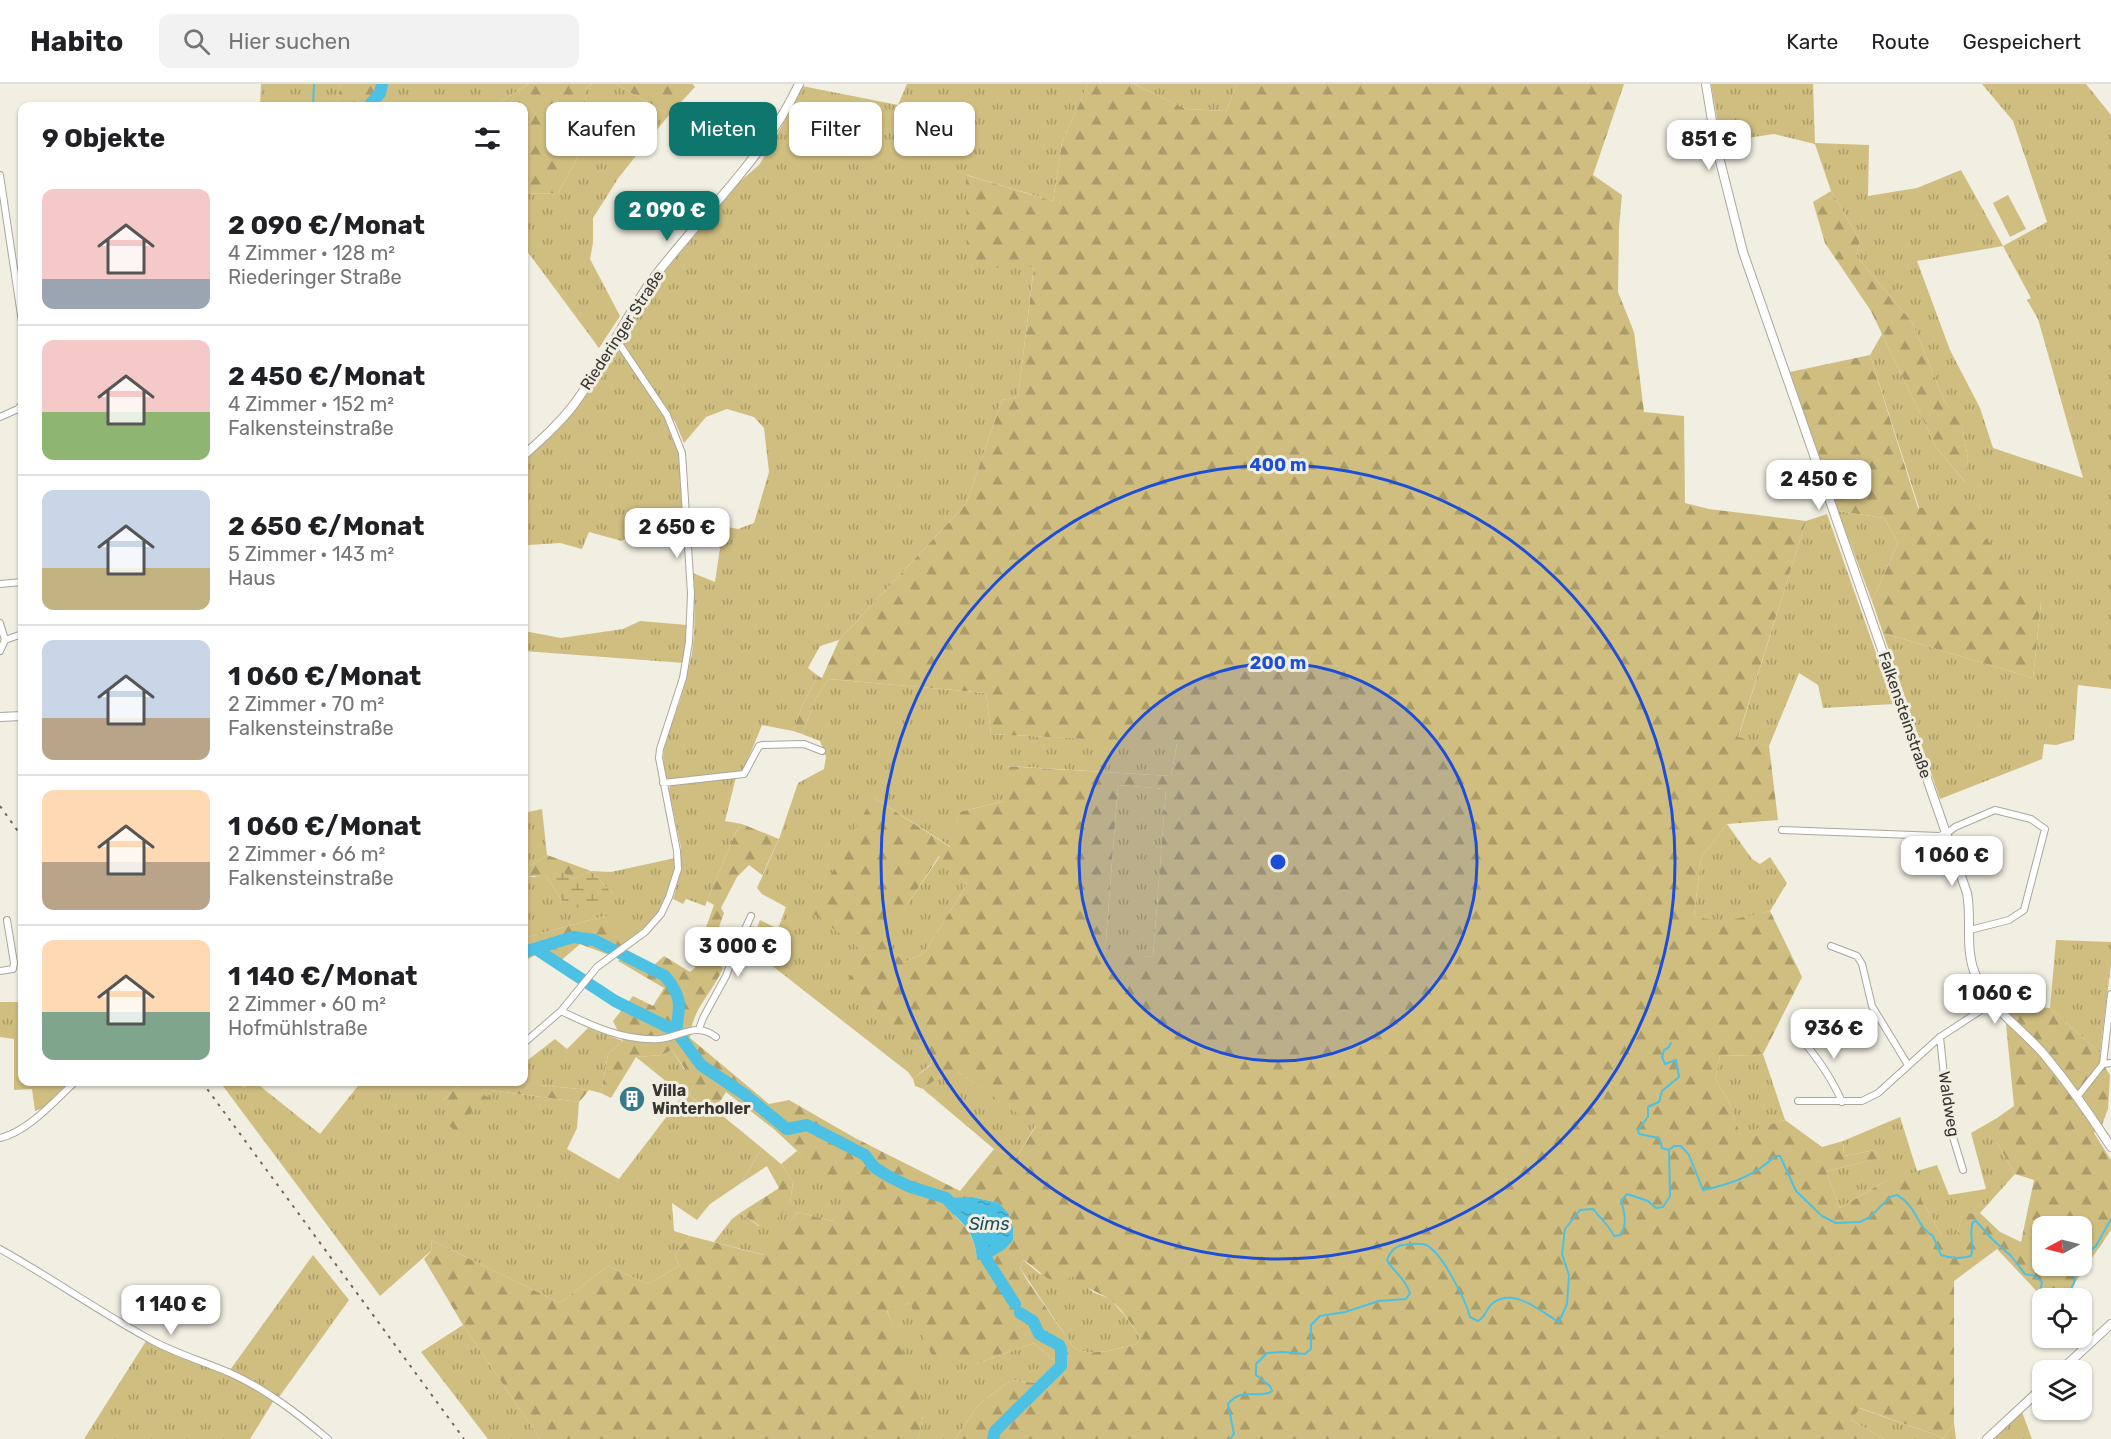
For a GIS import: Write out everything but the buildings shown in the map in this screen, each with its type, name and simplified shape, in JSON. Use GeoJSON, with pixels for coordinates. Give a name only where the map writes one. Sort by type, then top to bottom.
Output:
{"type":"FeatureCollection","features":[{"type":"Feature","properties":{"kind":"street","name":"Riederinger Straße"},"geometry":{"type":"LineString","coordinates":[[528,451],[575,404],[652,281],[754,156],[790,103],[799,84]]}},
{"type":"Feature","properties":{"kind":"street","name":"Falkensteinstraße"},"geometry":{"type":"LineString","coordinates":[[1706,84],[1716,145],[1743,252],[1967,893],[1970,908],[1970,952],[1973,970],[1992,1003],[2045,1056],[2077,1097],[2111,1147]]}},
{"type":"Feature","properties":{"kind":"street"},"geometry":{"type":"LineString","coordinates":[[0,175],[18,295]]}},
{"type":"Feature","properties":{"kind":"street"},"geometry":{"type":"LineString","coordinates":[[528,1040],[561,1011],[597,968],[645,932],[661,914],[678,869],[676,842],[659,758],[683,678],[690,621],[687,512],[682,453],[667,415],[616,339]]}},
{"type":"Feature","properties":{"kind":"street"},"geometry":{"type":"LineString","coordinates":[[0,417],[18,409]]}},
{"type":"Feature","properties":{"kind":"street"},"geometry":{"type":"LineString","coordinates":[[0,584],[18,582]]}},
{"type":"Feature","properties":{"kind":"street"},"geometry":{"type":"LineString","coordinates":[[0,622],[5,640],[0,651]]}},
{"type":"Feature","properties":{"kind":"street"},"geometry":{"type":"LineString","coordinates":[[5,640],[18,635]]}},
{"type":"Feature","properties":{"kind":"street"},"geometry":{"type":"LineString","coordinates":[[0,717],[18,716]]}},
{"type":"Feature","properties":{"kind":"street"},"geometry":{"type":"LineString","coordinates":[[663,783],[744,774],[759,746],[763,745],[804,744],[822,751]]}},
{"type":"Feature","properties":{"kind":"street"},"geometry":{"type":"LineString","coordinates":[[1782,830],[1939,836],[1995,810],[2031,819],[2045,829],[2024,910],[2009,920],[1970,930]]}},
{"type":"Feature","properties":{"kind":"street"},"geometry":{"type":"LineString","coordinates":[[699,1029],[726,976],[751,916]]}},
{"type":"Feature","properties":{"kind":"street"},"geometry":{"type":"LineString","coordinates":[[0,971],[13,969],[14,963],[7,920]]}},
{"type":"Feature","properties":{"kind":"street"},"geometry":{"type":"LineString","coordinates":[[1831,946],[1857,956],[1862,964],[1872,1006],[1908,1065]]}},
{"type":"Feature","properties":{"kind":"street"},"geometry":{"type":"LineString","coordinates":[[2077,1097],[2103,1064],[2111,994]]}},
{"type":"Feature","properties":{"kind":"street","name":"Waldweg"},"geometry":{"type":"LineString","coordinates":[[1798,1101],[1862,1101],[1878,1093],[1940,1037],[1992,1003]]}},
{"type":"Feature","properties":{"kind":"street"},"geometry":{"type":"LineString","coordinates":[[561,1011],[628,1037],[661,1039],[699,1029],[709,1031],[716,1037]]}},
{"type":"Feature","properties":{"kind":"street"},"geometry":{"type":"LineString","coordinates":[[1798,1035],[1819,1059],[1834,1083],[1842,1102]]}},
{"type":"Feature","properties":{"kind":"street","name":"Waldweg"},"geometry":{"type":"LineString","coordinates":[[1940,1037],[1949,1124],[1963,1170]]}},
{"type":"Feature","properties":{"kind":"street"},"geometry":{"type":"LineString","coordinates":[[2103,1064],[2111,1063]]}},
{"type":"Feature","properties":{"kind":"street"},"geometry":{"type":"LineString","coordinates":[[0,1137],[13,1135],[71,1086]]}},
{"type":"Feature","properties":{"kind":"street"},"geometry":{"type":"LineString","coordinates":[[0,1249],[156,1343],[230,1373],[267,1392],[328,1439]]}},
{"type":"Feature","properties":{"kind":"street"},"geometry":{"type":"LineString","coordinates":[[2072,1360],[2111,1324]]}},
{"type":"Feature","properties":{"kind":"street"},"geometry":{"type":"LineString","coordinates":[[1987,1439],[2032,1397]]}},
{"type":"Feature","properties":{"kind":"green space"},"geometry":{"type":"Polygon","coordinates":[[[261,84],[341,84],[337,102],[260,102],[261,84]]]}},
{"type":"Feature","properties":{"kind":"green space"},"geometry":{"type":"Polygon","coordinates":[[[341,84],[388,84],[379,102],[337,102],[341,84]]]}},
{"type":"Feature","properties":{"kind":"green space"},"geometry":{"type":"Polygon","coordinates":[[[388,84],[529,84],[500,102],[379,102],[388,84]]]}},
{"type":"Feature","properties":{"kind":"green space"},"geometry":{"type":"Polygon","coordinates":[[[529,84],[592,84],[586,89],[586,102],[546,102],[546,156],[578,156],[558,193],[528,194],[528,102],[500,102],[529,84]]]}},
{"type":"Feature","properties":{"kind":"green space"},"geometry":{"type":"Polygon","coordinates":[[[592,84],[616,84],[647,102],[586,102],[586,89],[592,84]]]}},
{"type":"Feature","properties":{"kind":"green space"},"geometry":{"type":"Polygon","coordinates":[[[616,84],[693,84],[695,87],[681,102],[669,102],[669,115],[657,108],[657,102],[647,102],[616,84]]]}},
{"type":"Feature","properties":{"kind":"green space"},"geometry":{"type":"Polygon","coordinates":[[[907,84],[1088,84],[1062,142],[1053,201],[967,175],[1034,266],[1018,397],[1002,400],[966,504],[839,640],[820,646],[808,668],[818,676],[803,704],[793,731],[762,725],[744,769],[737,773],[672,781],[666,779],[665,745],[679,705],[692,653],[693,573],[715,582],[720,548],[691,536],[691,520],[738,529],[754,523],[769,472],[764,428],[754,417],[727,409],[706,417],[684,443],[675,422],[625,348],[621,337],[656,282],[736,185],[759,165],[765,156],[777,156],[777,135],[789,112],[789,156],[882,156],[882,102],[794,102],[802,86],[894,104],[894,156],[975,156],[975,102],[899,102],[907,84]]]}},
{"type":"Feature","properties":{"kind":"green space"},"geometry":{"type":"Polygon","coordinates":[[[1088,84],[1134,84],[1186,109],[1226,111],[1237,84],[1624,84],[1593,175],[1622,195],[1618,292],[1634,332],[1644,412],[1684,416],[1685,503],[1709,509],[1806,521],[1738,737],[1769,746],[1778,820],[1727,824],[1701,858],[1694,916],[1722,922],[1770,911],[1802,977],[1763,1054],[1720,1055],[1715,1079],[1728,1100],[1740,1134],[1785,1120],[1822,1147],[1843,1141],[1844,1156],[1875,1150],[1878,1159],[1826,1171],[1840,1208],[1889,1179],[1917,1172],[1921,1199],[1942,1236],[1957,1236],[1962,1214],[1980,1213],[2000,1232],[2021,1242],[2034,1180],[2015,1174],[1997,1142],[1997,1118],[2014,1106],[2004,1004],[2050,1008],[2100,1053],[2110,1075],[2108,1109],[2102,1125],[2094,1133],[2111,1160],[2111,1230],[2092,1258],[2092,1216],[2032,1216],[2032,1276],[2080,1276],[2071,1288],[2034,1288],[1997,1249],[1954,1281],[1954,1423],[1944,1438],[1860,1408],[1851,1420],[1884,1439],[955,1439],[980,1403],[1012,1380],[1043,1384],[1059,1365],[1034,1343],[975,1364],[932,1356],[910,1303],[887,1311],[917,1389],[923,1416],[918,1439],[540,1439],[463,1325],[424,1259],[432,1250],[431,1240],[560,1303],[608,1266],[648,1284],[679,1266],[675,1255],[690,1236],[764,1255],[798,1212],[832,1221],[850,1195],[775,1130],[726,1092],[709,1112],[690,1095],[694,1084],[680,1086],[675,1078],[685,1069],[672,1050],[662,1055],[636,1057],[611,1098],[601,1093],[608,1054],[623,1041],[613,1021],[633,996],[653,1006],[664,988],[618,961],[628,952],[653,966],[664,956],[690,972],[695,968],[693,953],[696,938],[705,930],[714,905],[707,901],[736,832],[742,824],[779,839],[762,875],[749,865],[737,877],[721,908],[724,913],[717,933],[709,941],[705,952],[723,968],[694,1018],[690,1038],[769,1104],[789,1100],[855,1138],[960,1191],[994,1149],[1016,1158],[1036,1126],[958,1072],[946,1072],[923,1089],[915,1086],[913,1079],[931,1065],[932,1058],[846,983],[866,953],[811,912],[873,797],[950,847],[959,812],[1005,801],[1005,766],[1171,776],[1177,744],[991,734],[986,693],[829,679],[817,696],[802,734],[793,731],[803,704],[818,676],[822,678],[839,640],[966,504],[1002,400],[1018,397],[1034,267],[967,268],[966,175],[1053,201],[1062,142],[1088,84]],[[1118,785],[1105,952],[1153,957],[1166,789],[1118,785]],[[939,856],[883,942],[905,962],[924,953],[967,884],[939,856]],[[973,1197],[946,1206],[971,1236],[977,1259],[999,1203],[973,1197]],[[1023,1260],[1020,1268],[1074,1348],[1097,1352],[1137,1344],[1140,1337],[1126,1316],[1104,1296],[1081,1284],[1073,1276],[1065,1280],[1051,1280],[1023,1260]]]}},
{"type":"Feature","properties":{"kind":"green space"},"geometry":{"type":"Polygon","coordinates":[[[1134,84],[1237,84],[1226,111],[1186,109],[1134,84]]]}},
{"type":"Feature","properties":{"kind":"green space"},"geometry":{"type":"Polygon","coordinates":[[[1711,84],[1813,84],[1815,143],[1869,145],[1868,196],[1917,188],[1961,170],[2003,246],[2047,222],[2013,121],[1982,84],[2086,84],[2111,115],[2111,689],[2078,685],[2074,740],[2056,745],[2044,744],[2042,759],[1940,799],[1883,633],[2033,678],[2041,603],[1919,508],[1870,355],[1882,334],[1936,447],[1965,482],[1968,459],[1962,426],[1944,400],[1912,322],[1856,256],[1860,240],[1831,191],[1815,144],[1774,134],[1747,138],[1719,129],[1711,84]],[[2003,246],[1917,261],[1950,350],[1980,408],[1993,448],[2083,478],[2038,319],[2027,300],[2031,298],[2003,246]]]}},
{"type":"Feature","properties":{"kind":"green space"},"geometry":{"type":"Polygon","coordinates":[[[657,108],[669,115],[657,130],[657,108]]]}},
{"type":"Feature","properties":{"kind":"green space"},"geometry":{"type":"Polygon","coordinates":[[[578,156],[636,156],[619,177],[593,218],[593,243],[590,259],[620,316],[599,348],[528,252],[528,194],[558,193],[578,156]]]}},
{"type":"Feature","properties":{"kind":"green space"},"geometry":{"type":"Polygon","coordinates":[[[1831,191],[1860,240],[1856,256],[1912,322],[1944,400],[1962,425],[1968,459],[1966,483],[1936,447],[1871,311],[1825,243],[1813,202],[1831,191]]]}},
{"type":"Feature","properties":{"kind":"green space"},"geometry":{"type":"Polygon","coordinates":[[[2008,195],[2026,229],[2010,237],[1993,203],[2008,195]]]}},
{"type":"Feature","properties":{"kind":"green space"},"geometry":{"type":"Polygon","coordinates":[[[620,351],[669,423],[679,451],[686,545],[629,536],[622,541],[589,532],[582,549],[560,543],[528,545],[528,457],[565,422],[584,397],[612,352],[620,351]]]}},
{"type":"Feature","properties":{"kind":"green space"},"geometry":{"type":"Polygon","coordinates":[[[1870,355],[1918,508],[1958,506],[2041,603],[2033,678],[1883,633],[1872,601],[1898,543],[1884,518],[1838,511],[1790,372],[1870,355]]]}},
{"type":"Feature","properties":{"kind":"green space"},"geometry":{"type":"Polygon","coordinates":[[[1838,511],[1884,518],[1898,543],[1872,601],[1838,511]]]}},
{"type":"Feature","properties":{"kind":"green space"},"geometry":{"type":"Polygon","coordinates":[[[1827,514],[1894,704],[1823,708],[1818,685],[1799,673],[1769,746],[1738,738],[1806,521],[1827,514]]]}},
{"type":"Feature","properties":{"kind":"green space"},"geometry":{"type":"Polygon","coordinates":[[[640,621],[687,625],[684,663],[528,651],[528,632],[561,638],[623,629],[640,621]]]}},
{"type":"Feature","properties":{"kind":"green space"},"geometry":{"type":"Polygon","coordinates":[[[829,679],[986,693],[991,734],[1177,743],[1171,776],[1006,766],[1005,801],[959,812],[951,847],[873,797],[866,953],[847,983],[932,1058],[931,1064],[913,1079],[908,1072],[743,943],[749,925],[757,928],[760,920],[778,929],[786,907],[762,894],[757,888],[779,839],[798,783],[824,769],[826,757],[820,741],[802,734],[817,696],[829,679]]]}},
{"type":"Feature","properties":{"kind":"green space"},"geometry":{"type":"Polygon","coordinates":[[[736,777],[725,821],[742,824],[736,832],[705,906],[686,899],[683,904],[673,899],[681,871],[681,848],[669,791],[670,785],[736,777]]]}},
{"type":"Feature","properties":{"kind":"green space"},"geometry":{"type":"Polygon","coordinates":[[[1118,785],[1166,789],[1153,957],[1105,953],[1118,785]]]}},
{"type":"Feature","properties":{"kind":"green space"},"geometry":{"type":"Polygon","coordinates":[[[542,809],[547,855],[530,866],[528,866],[528,812],[542,809]]]}},
{"type":"Feature","properties":{"kind":"green space"},"geometry":{"type":"Polygon","coordinates":[[[1727,824],[1752,859],[1760,864],[1770,857],[1787,883],[1770,911],[1722,923],[1694,916],[1701,858],[1727,824]]]}},
{"type":"Feature","properties":{"kind":"green space"},"geometry":{"type":"Polygon","coordinates":[[[547,855],[591,871],[574,879],[561,874],[528,876],[528,866],[547,855]]]}},
{"type":"Feature","properties":{"kind":"green space"},"geometry":{"type":"Polygon","coordinates":[[[940,856],[967,884],[924,953],[905,962],[882,942],[940,856]]]}},
{"type":"Feature","properties":{"kind":"green space"},"geometry":{"type":"Polygon","coordinates":[[[675,858],[672,882],[664,903],[650,922],[632,938],[605,916],[528,937],[528,876],[545,874],[563,902],[613,894],[591,871],[611,872],[675,858]]]}},
{"type":"Feature","properties":{"kind":"green space"},"geometry":{"type":"Polygon","coordinates":[[[591,871],[613,894],[604,907],[586,911],[563,902],[545,874],[564,873],[574,879],[591,871]]]}},
{"type":"Feature","properties":{"kind":"green space"},"geometry":{"type":"Polygon","coordinates":[[[605,916],[615,920],[632,938],[609,955],[580,944],[556,965],[538,953],[528,959],[528,937],[605,916]]]}},
{"type":"Feature","properties":{"kind":"green space"},"geometry":{"type":"Polygon","coordinates":[[[2056,940],[2111,942],[2111,964],[2100,1053],[2050,1008],[2056,940]]]}},
{"type":"Feature","properties":{"kind":"green space"},"geometry":{"type":"Polygon","coordinates":[[[0,1002],[18,1002],[18,1086],[65,1086],[43,1108],[35,1111],[32,1089],[14,1090],[14,1039],[0,1037],[0,1002]]]}},
{"type":"Feature","properties":{"kind":"green space"},"geometry":{"type":"Polygon","coordinates":[[[588,1028],[623,1041],[608,1054],[601,1093],[528,1084],[528,1060],[555,1039],[567,1049],[588,1028]]]}},
{"type":"Feature","properties":{"kind":"green space"},"geometry":{"type":"Polygon","coordinates":[[[672,1050],[694,1084],[690,1095],[708,1112],[713,1108],[762,1148],[741,1183],[710,1204],[697,1220],[672,1203],[674,1231],[690,1236],[675,1255],[679,1266],[648,1284],[608,1266],[560,1303],[431,1240],[432,1250],[380,1296],[223,1086],[260,1086],[320,1134],[358,1086],[458,1086],[443,1100],[468,1117],[474,1109],[481,1109],[495,1101],[480,1094],[482,1089],[579,1102],[577,1128],[567,1149],[619,1179],[683,1095],[636,1057],[662,1055],[672,1050]]]}},
{"type":"Feature","properties":{"kind":"green space"},"geometry":{"type":"Polygon","coordinates":[[[1763,1054],[1785,1120],[1740,1135],[1728,1100],[1715,1079],[1720,1055],[1763,1054]]]}},
{"type":"Feature","properties":{"kind":"green space"},"geometry":{"type":"Polygon","coordinates":[[[946,1072],[958,1072],[1036,1125],[1016,1158],[994,1149],[923,1089],[946,1072]]]}},
{"type":"Feature","properties":{"kind":"green space"},"geometry":{"type":"Polygon","coordinates":[[[528,1084],[589,1090],[579,1102],[482,1089],[481,1094],[495,1100],[489,1112],[474,1109],[468,1117],[472,1130],[463,1140],[449,1125],[443,1100],[458,1086],[528,1086],[528,1084]]]}},
{"type":"Feature","properties":{"kind":"green space"},"geometry":{"type":"Polygon","coordinates":[[[1900,1117],[1917,1171],[1937,1165],[1949,1195],[1986,1189],[1971,1133],[1997,1118],[1997,1142],[2015,1174],[1980,1213],[1962,1215],[1957,1236],[1942,1236],[1921,1199],[1889,1179],[1840,1208],[1826,1171],[1877,1159],[1875,1150],[1844,1156],[1843,1141],[1900,1117]]]}},
{"type":"Feature","properties":{"kind":"green space"},"geometry":{"type":"Polygon","coordinates":[[[762,1148],[781,1164],[793,1182],[790,1204],[773,1223],[760,1226],[740,1213],[779,1188],[767,1166],[741,1183],[762,1148]]]}},
{"type":"Feature","properties":{"kind":"green space"},"geometry":{"type":"Polygon","coordinates":[[[797,1151],[851,1195],[832,1221],[798,1212],[765,1255],[714,1242],[732,1219],[740,1213],[759,1226],[790,1204],[793,1182],[781,1164],[797,1151]]]}},
{"type":"Feature","properties":{"kind":"green space"},"geometry":{"type":"Polygon","coordinates":[[[313,1255],[349,1300],[279,1397],[253,1380],[230,1370],[313,1255]]]}},
{"type":"Feature","properties":{"kind":"green space"},"geometry":{"type":"Polygon","coordinates":[[[1023,1260],[1040,1274],[1073,1276],[1093,1292],[1110,1299],[1140,1337],[1137,1344],[1097,1352],[1074,1348],[1020,1268],[1023,1260]]]}},
{"type":"Feature","properties":{"kind":"green space"},"geometry":{"type":"Polygon","coordinates":[[[910,1303],[975,1364],[1034,1343],[1059,1365],[1043,1384],[1012,1380],[980,1403],[955,1439],[918,1439],[923,1416],[887,1310],[910,1303]]]}},
{"type":"Feature","properties":{"kind":"green space"},"geometry":{"type":"Polygon","coordinates":[[[463,1325],[540,1439],[488,1439],[421,1352],[463,1325]]]}},
{"type":"Feature","properties":{"kind":"green space"},"geometry":{"type":"Polygon","coordinates":[[[146,1341],[176,1356],[234,1377],[274,1400],[250,1439],[84,1439],[146,1341]]]}},
{"type":"Feature","properties":{"kind":"green space"},"geometry":{"type":"Polygon","coordinates":[[[1859,1408],[1944,1438],[1954,1423],[1956,1439],[1884,1439],[1851,1420],[1859,1408]]]}},
{"type":"Feature","properties":{"kind":"green space"},"geometry":{"type":"Polygon","coordinates":[[[2022,1412],[2032,1439],[1993,1439],[2022,1412]]]}},
{"type":"Feature","properties":{"kind":"water","name":"Sims"},"geometry":{"type":"Polygon","coordinates":[[[973,1197],[999,1203],[1008,1213],[1013,1227],[1013,1240],[1005,1249],[987,1260],[977,1260],[971,1236],[946,1206],[946,1198],[973,1197]]]}},
{"type":"Feature","properties":{"kind":"waterway"},"geometry":{"type":"LineString","coordinates":[[313,102],[314,84]]}},
{"type":"Feature","properties":{"kind":"waterway","name":"Sims"},"geometry":{"type":"LineString","coordinates":[[372,102],[380,93],[382,84]]}},
{"type":"Feature","properties":{"kind":"waterway","name":"Sims"},"geometry":{"type":"LineString","coordinates":[[528,951],[573,937],[594,940],[665,976],[675,990],[679,1002],[676,1031],[701,1065],[744,1094],[787,1129],[807,1125],[865,1155],[874,1167],[888,1176],[908,1186],[946,1198],[956,1209]]}},
{"type":"Feature","properties":{"kind":"waterway"},"geometry":{"type":"LineString","coordinates":[[536,949],[615,1001],[676,1031]]}},
{"type":"Feature","properties":{"kind":"waterway"},"geometry":{"type":"LineString","coordinates":[[1669,1150],[1662,1148],[1659,1138],[1639,1134],[1638,1130],[1648,1117],[1648,1107],[1659,1102],[1662,1091],[1679,1077],[1676,1060],[1665,1064],[1662,1057],[1664,1050],[1671,1043]]}},
{"type":"Feature","properties":{"kind":"waterway"},"geometry":{"type":"LineString","coordinates":[[1230,1439],[1234,1434],[1228,1404],[1245,1394],[1272,1391],[1270,1386],[1256,1375],[1256,1364],[1267,1353],[1305,1354],[1311,1349],[1311,1325],[1320,1316],[1345,1312],[1379,1301],[1406,1299],[1410,1293],[1408,1287],[1387,1260],[1397,1247],[1421,1244],[1432,1249],[1446,1267],[1464,1300],[1470,1317],[1478,1321],[1493,1303],[1510,1298],[1528,1303],[1559,1322],[1567,1304],[1569,1275],[1562,1254],[1565,1229],[1580,1210],[1593,1209],[1614,1236],[1621,1235],[1625,1218],[1621,1201],[1627,1194],[1648,1201],[1656,1208],[1663,1207],[1670,1196],[1669,1150],[1674,1146],[1681,1146],[1689,1155],[1703,1190],[1742,1178],[1759,1169],[1775,1156],[1780,1156],[1796,1191],[1822,1216],[1836,1223],[1860,1222],[1870,1217],[1890,1197],[1897,1195],[1909,1205],[1923,1228],[1933,1236],[1941,1255],[1948,1257],[1971,1256],[1972,1226],[1976,1221],[2011,1256],[2025,1274],[2035,1276],[2042,1282],[2041,1288]]}},
{"type":"Feature","properties":{"kind":"waterway"},"geometry":{"type":"LineString","coordinates":[[2092,1249],[2111,1219]]}},
{"type":"Feature","properties":{"kind":"waterway","name":"Sims"},"geometry":{"type":"LineString","coordinates":[[982,1245],[987,1260],[1015,1304]]}},
{"type":"Feature","properties":{"kind":"waterway"},"geometry":{"type":"LineString","coordinates":[[2072,1288],[2075,1276]]}},
{"type":"Feature","properties":{"kind":"waterway","name":"Sims"},"geometry":{"type":"LineString","coordinates":[[993,1439],[995,1431],[1061,1366],[1059,1345],[1039,1334],[1033,1321],[1020,1313]]}},
{"type":"Feature","properties":{"kind":"railway"},"geometry":{"type":"LineString","coordinates":[[0,806],[18,831]]}},
{"type":"Feature","properties":{"kind":"railway"},"geometry":{"type":"LineString","coordinates":[[205,1086],[464,1439]]}},
{"type":"Feature","properties":{"kind":"place","name":"Villa Winterholler"},"geometry":{"type":"Point","coordinates":[632,1099]}}]}
